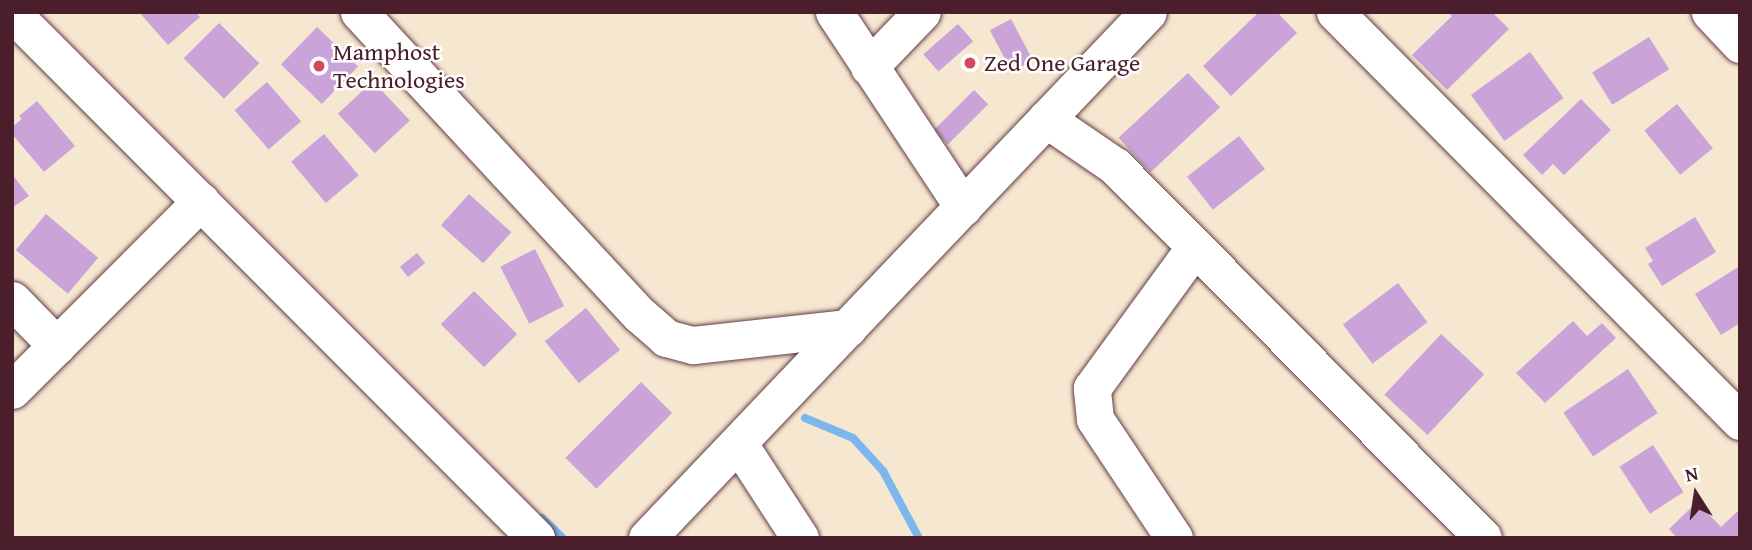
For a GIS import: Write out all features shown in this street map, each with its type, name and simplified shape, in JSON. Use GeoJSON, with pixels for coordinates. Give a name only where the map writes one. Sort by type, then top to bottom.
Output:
{"type":"FeatureCollection","features":[{"type":"Feature","properties":{"kind":"street"},"geometry":{"type":"LineString","coordinates":[[359,12],[640,316],[666,338],[693,345],[848,328]]}},
{"type":"Feature","properties":{"kind":"street"},"geometry":{"type":"LineString","coordinates":[[834,12],[963,207]]}},
{"type":"Feature","properties":{"kind":"street"},"geometry":{"type":"LineString","coordinates":[[869,67],[922,12]]}},
{"type":"Feature","properties":{"kind":"street"},"geometry":{"type":"LineString","coordinates":[[647,538],[1148,12]]}},
{"type":"Feature","properties":{"kind":"street"},"geometry":{"type":"LineString","coordinates":[[1335,12],[1740,421]]}},
{"type":"Feature","properties":{"kind":"street"},"geometry":{"type":"LineString","coordinates":[[1710,12],[1740,44]]}},
{"type":"Feature","properties":{"kind":"street"},"geometry":{"type":"LineString","coordinates":[[12,13],[536,538]]}},
{"type":"Feature","properties":{"kind":"street"},"geometry":{"type":"LineString","coordinates":[[1046,118],[1115,166],[1483,538]]}},
{"type":"Feature","properties":{"kind":"street"},"geometry":{"type":"LineString","coordinates":[[12,390],[201,201]]}},
{"type":"Feature","properties":{"kind":"street"},"geometry":{"type":"LineString","coordinates":[[1174,538],[1095,419],[1093,388],[1195,247]]}},
{"type":"Feature","properties":{"kind":"street"},"geometry":{"type":"LineString","coordinates":[[12,300],[57,346]]}},
{"type":"Feature","properties":{"kind":"street"},"geometry":{"type":"LineString","coordinates":[[738,444],[800,538]]}},
{"type":"Feature","properties":{"kind":"building"},"geometry":{"type":"Polygon","coordinates":[[[139,12],[195,12],[200,17],[168,45],[139,12]]]}},
{"type":"Feature","properties":{"kind":"building"},"geometry":{"type":"Polygon","coordinates":[[[1259,12],[1277,12],[1297,33],[1231,96],[1203,66],[1259,12]]]}},
{"type":"Feature","properties":{"kind":"building"},"geometry":{"type":"Polygon","coordinates":[[[1447,12],[1492,12],[1509,29],[1447,90],[1412,55],[1452,16],[1447,12]]]}},
{"type":"Feature","properties":{"kind":"building"},"geometry":{"type":"Polygon","coordinates":[[[1011,19],[1033,60],[1012,72],[990,30],[1011,19]]]}},
{"type":"Feature","properties":{"kind":"building"},"geometry":{"type":"Polygon","coordinates":[[[219,23],[259,63],[224,99],[184,58],[219,23]]]}},
{"type":"Feature","properties":{"kind":"building"},"geometry":{"type":"Polygon","coordinates":[[[958,24],[973,41],[938,72],[923,54],[958,24]]]}},
{"type":"Feature","properties":{"kind":"building","name":"Mamphost Technologies"},"geometry":{"type":"Polygon","coordinates":[[[317,27],[358,67],[322,104],[281,64],[317,27]]]}},
{"type":"Feature","properties":{"kind":"building"},"geometry":{"type":"Polygon","coordinates":[[[1649,37],[1669,69],[1612,105],[1592,73],[1649,37]]]}},
{"type":"Feature","properties":{"kind":"building"},"geometry":{"type":"Polygon","coordinates":[[[1530,52],[1564,98],[1504,141],[1471,95],[1530,52]]]}},
{"type":"Feature","properties":{"kind":"building"},"geometry":{"type":"Polygon","coordinates":[[[1188,73],[1220,107],[1151,172],[1119,138],[1188,73]]]}},
{"type":"Feature","properties":{"kind":"building"},"geometry":{"type":"Polygon","coordinates":[[[373,81],[410,120],[375,153],[338,114],[373,81]]]}},
{"type":"Feature","properties":{"kind":"building"},"geometry":{"type":"Polygon","coordinates":[[[267,82],[301,121],[269,149],[235,110],[267,82]]]}},
{"type":"Feature","properties":{"kind":"building"},"geometry":{"type":"Polygon","coordinates":[[[974,90],[988,104],[948,144],[934,130],[974,90]]]}},
{"type":"Feature","properties":{"kind":"building"},"geometry":{"type":"Polygon","coordinates":[[[1581,99],[1611,130],[1564,175],[1553,164],[1542,175],[1523,155],[1581,99]]]}},
{"type":"Feature","properties":{"kind":"building"},"geometry":{"type":"Polygon","coordinates":[[[37,101],[75,146],[44,172],[12,134],[12,127],[22,119],[19,116],[37,101]]]}},
{"type":"Feature","properties":{"kind":"building"},"geometry":{"type":"Polygon","coordinates":[[[1677,104],[1713,148],[1680,175],[1644,130],[1677,104]]]}},
{"type":"Feature","properties":{"kind":"building"},"geometry":{"type":"Polygon","coordinates":[[[324,134],[359,175],[326,203],[291,162],[324,134]]]}},
{"type":"Feature","properties":{"kind":"building"},"geometry":{"type":"Polygon","coordinates":[[[1239,136],[1265,169],[1213,210],[1187,177],[1239,136]]]}},
{"type":"Feature","properties":{"kind":"building"},"geometry":{"type":"Polygon","coordinates":[[[12,174],[29,196],[12,208],[12,174]]]}},
{"type":"Feature","properties":{"kind":"building"},"geometry":{"type":"Polygon","coordinates":[[[469,194],[511,232],[483,263],[441,225],[469,194]]]}},
{"type":"Feature","properties":{"kind":"building"},"geometry":{"type":"Polygon","coordinates":[[[46,214],[98,258],[68,294],[16,250],[46,214]]]}},
{"type":"Feature","properties":{"kind":"building"},"geometry":{"type":"Polygon","coordinates":[[[1695,217],[1716,252],[1662,286],[1648,264],[1653,261],[1645,248],[1695,217]]]}},
{"type":"Feature","properties":{"kind":"building"},"geometry":{"type":"Polygon","coordinates":[[[535,249],[564,306],[529,324],[500,267],[535,249]]]}},
{"type":"Feature","properties":{"kind":"building"},"geometry":{"type":"Polygon","coordinates":[[[417,253],[425,263],[408,277],[400,267],[417,253]]]}},
{"type":"Feature","properties":{"kind":"building"},"geometry":{"type":"Polygon","coordinates":[[[1740,266],[1740,323],[1721,335],[1695,294],[1740,266]]]}},
{"type":"Feature","properties":{"kind":"building"},"geometry":{"type":"Polygon","coordinates":[[[1398,283],[1427,322],[1372,364],[1343,325],[1398,283]]]}},
{"type":"Feature","properties":{"kind":"building"},"geometry":{"type":"Polygon","coordinates":[[[474,291],[517,334],[484,367],[441,324],[474,291]]]}},
{"type":"Feature","properties":{"kind":"building"},"geometry":{"type":"Polygon","coordinates":[[[586,308],[620,350],[579,383],[545,341],[586,308]]]}},
{"type":"Feature","properties":{"kind":"building"},"geometry":{"type":"Polygon","coordinates":[[[1573,321],[1587,336],[1602,323],[1616,338],[1545,403],[1516,373],[1573,321]]]}},
{"type":"Feature","properties":{"kind":"building"},"geometry":{"type":"Polygon","coordinates":[[[1441,334],[1484,374],[1428,435],[1384,395],[1441,334]]]}},
{"type":"Feature","properties":{"kind":"building"},"geometry":{"type":"Polygon","coordinates":[[[1628,369],[1658,413],[1593,457],[1563,413],[1628,369]]]}},
{"type":"Feature","properties":{"kind":"building"},"geometry":{"type":"Polygon","coordinates":[[[641,382],[672,413],[596,489],[565,458],[641,382]]]}},
{"type":"Feature","properties":{"kind":"building"},"geometry":{"type":"Polygon","coordinates":[[[1653,445],[1683,492],[1650,514],[1619,467],[1653,445]]]}},
{"type":"Feature","properties":{"kind":"building"},"geometry":{"type":"Polygon","coordinates":[[[1697,502],[1721,527],[1740,509],[1740,538],[1677,538],[1669,529],[1697,502]]]}},
{"type":"Feature","properties":{"kind":"waterway"},"geometry":{"type":"LineString","coordinates":[[805,418],[853,438],[883,471],[919,538]]}},
{"type":"Feature","properties":{"kind":"waterway"},"geometry":{"type":"LineString","coordinates":[[542,518],[563,538]]}},
{"type":"Feature","properties":{"kind":"place","name":"Zed One Garage"},"geometry":{"type":"Point","coordinates":[970,63]}},
{"type":"Feature","properties":{"kind":"place","name":"Mamphost Technologies"},"geometry":{"type":"Point","coordinates":[319,66]}}]}
